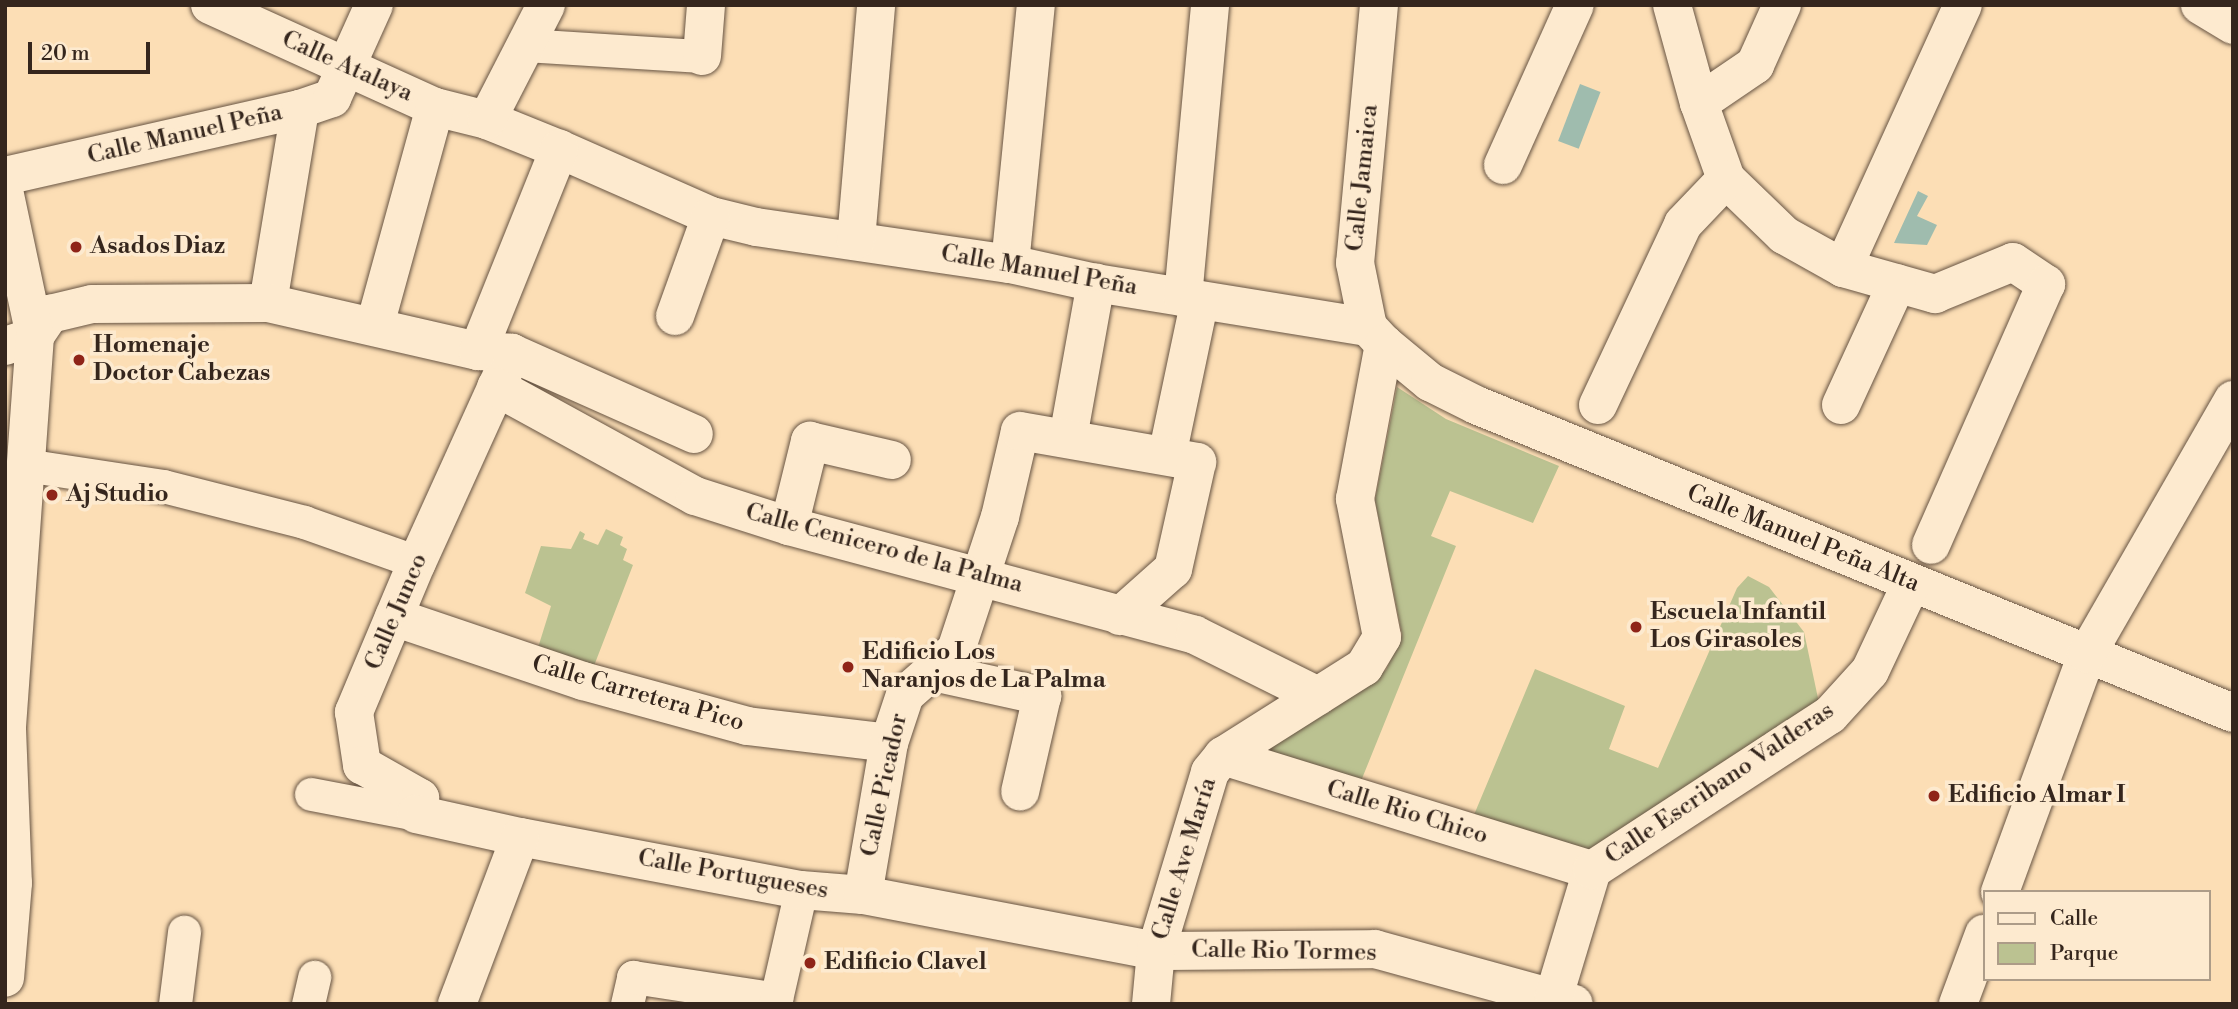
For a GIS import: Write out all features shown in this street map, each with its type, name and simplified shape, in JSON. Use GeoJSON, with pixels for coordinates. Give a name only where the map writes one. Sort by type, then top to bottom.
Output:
{"type":"FeatureCollection","features":[{"type":"Feature","properties":{"kind":"street","name":"Calle Atalaya"},"geometry":{"type":"LineString","coordinates":[[210,5],[343,68],[435,107],[487,120]]}},
{"type":"Feature","properties":{"kind":"street"},"geometry":{"type":"LineString","coordinates":[[343,68],[374,5]]}},
{"type":"Feature","properties":{"kind":"street"},"geometry":{"type":"LineString","coordinates":[[487,120],[546,5]]}},
{"type":"Feature","properties":{"kind":"street"},"geometry":{"type":"LineString","coordinates":[[525,45],[702,56],[706,5]]}},
{"type":"Feature","properties":{"kind":"street"},"geometry":{"type":"LineString","coordinates":[[856,240],[876,5]]}},
{"type":"Feature","properties":{"kind":"street"},"geometry":{"type":"LineString","coordinates":[[1010,264],[1036,5]]}},
{"type":"Feature","properties":{"kind":"street"},"geometry":{"type":"LineString","coordinates":[[1167,456],[1191,298],[1210,5]]}},
{"type":"Feature","properties":{"kind":"street","name":"Calle Jamaica"},"geometry":{"type":"LineString","coordinates":[[1376,335],[1354,263],[1379,5]]}},
{"type":"Feature","properties":{"kind":"street"},"geometry":{"type":"LineString","coordinates":[[1503,165],[1575,5]]}},
{"type":"Feature","properties":{"kind":"street"},"geometry":{"type":"LineString","coordinates":[[1672,5],[1699,103],[1726,178],[1784,235],[1843,268],[1935,294],[2013,262],[2046,284],[1931,545]]}},
{"type":"Feature","properties":{"kind":"street"},"geometry":{"type":"LineString","coordinates":[[1699,103],[1755,65],[1782,5]]}},
{"type":"Feature","properties":{"kind":"street"},"geometry":{"type":"LineString","coordinates":[[1843,268],[1963,5]]}},
{"type":"Feature","properties":{"kind":"street","name":"Calle Manuel Peña"},"geometry":{"type":"LineString","coordinates":[[5,176],[300,109],[332,98],[343,68]]}},
{"type":"Feature","properties":{"kind":"street"},"geometry":{"type":"LineString","coordinates":[[375,326],[435,107]]}},
{"type":"Feature","properties":{"kind":"street"},"geometry":{"type":"LineString","coordinates":[[268,303],[300,109]]}},
{"type":"Feature","properties":{"kind":"street","name":"Calle Manuel Peña"},"geometry":{"type":"LineString","coordinates":[[487,120],[710,216],[755,227],[1010,264],[1096,283],[1191,298],[1376,335]]}},
{"type":"Feature","properties":{"kind":"street"},"geometry":{"type":"LineString","coordinates":[[496,387],[495,352],[559,149]]}},
{"type":"Feature","properties":{"kind":"street"},"geometry":{"type":"LineString","coordinates":[[1598,405],[1683,224],[1726,178]]}},
{"type":"Feature","properties":{"kind":"street"},"geometry":{"type":"LineString","coordinates":[[5,195],[20,341],[25,465],[13,529],[6,729],[9,882],[5,978]]}},
{"type":"Feature","properties":{"kind":"street"},"geometry":{"type":"LineString","coordinates":[[675,316],[710,216]]}},
{"type":"Feature","properties":{"kind":"street"},"geometry":{"type":"LineString","coordinates":[[1096,283],[1068,438],[1197,462],[1173,569],[1120,615]]}},
{"type":"Feature","properties":{"kind":"street"},"geometry":{"type":"LineString","coordinates":[[1841,405],[1897,283]]}},
{"type":"Feature","properties":{"kind":"street"},"geometry":{"type":"LineString","coordinates":[[20,341],[50,314],[92,304],[268,303],[495,352],[694,434]]}},
{"type":"Feature","properties":{"kind":"street","name":"Calle Manuel Peña Alta"},"geometry":{"type":"LineString","coordinates":[[1376,335],[1430,382],[1476,405],[2233,713]]}},
{"type":"Feature","properties":{"kind":"street","name":"Calle Ave María"},"geometry":{"type":"LineString","coordinates":[[1151,1004],[1156,951],[1210,772],[1223,755],[1364,667],[1382,637],[1355,499],[1376,335]]}},
{"type":"Feature","properties":{"kind":"street","name":"Calle Cenicero de la Palma"},"geometry":{"type":"LineString","coordinates":[[496,387],[695,496],[789,526],[1195,635],[1318,696]]}},
{"type":"Feature","properties":{"kind":"street","name":"Calle Junco"},"geometry":{"type":"LineString","coordinates":[[416,814],[420,798],[362,765],[354,712],[417,562],[496,387]]}},
{"type":"Feature","properties":{"kind":"street"},"geometry":{"type":"LineString","coordinates":[[2001,890],[2087,654],[2233,400]]}},
{"type":"Feature","properties":{"kind":"street","name":"Calle Picador"},"geometry":{"type":"LineString","coordinates":[[863,895],[889,743],[905,695],[956,650],[1000,517],[1020,431],[1068,438]]}},
{"type":"Feature","properties":{"kind":"street"},"geometry":{"type":"LineString","coordinates":[[789,526],[810,441],[892,460]]}},
{"type":"Feature","properties":{"kind":"street"},"geometry":{"type":"LineString","coordinates":[[25,465],[163,485],[304,522],[417,562]]}},
{"type":"Feature","properties":{"kind":"street","name":"Calle Escribano Valderas"},"geometry":{"type":"LineString","coordinates":[[1564,1000],[1592,870],[1830,715],[1870,671],[1912,584]]}},
{"type":"Feature","properties":{"kind":"street","name":"Calle Carretera Pico"},"geometry":{"type":"LineString","coordinates":[[394,617],[583,681],[747,726],[889,743]]}},
{"type":"Feature","properties":{"kind":"street"},"geometry":{"type":"LineString","coordinates":[[933,672],[1042,696],[1020,792]]}},
{"type":"Feature","properties":{"kind":"street","name":"Calle Rio Chico"},"geometry":{"type":"LineString","coordinates":[[1223,755],[1592,870]]}},
{"type":"Feature","properties":{"kind":"street","name":"Calle Portugueses"},"geometry":{"type":"LineString","coordinates":[[311,794],[801,890],[863,895],[1156,951]]}},
{"type":"Feature","properties":{"kind":"street"},"geometry":{"type":"LineString","coordinates":[[457,1004],[520,837]]}},
{"type":"Feature","properties":{"kind":"street"},"geometry":{"type":"LineString","coordinates":[[627,1004],[633,977],[776,999],[801,890]]}},
{"type":"Feature","properties":{"kind":"street"},"geometry":{"type":"LineString","coordinates":[[175,1004],[184,932]]}},
{"type":"Feature","properties":{"kind":"street"},"geometry":{"type":"LineString","coordinates":[[1958,1004],[1982,939]]}},
{"type":"Feature","properties":{"kind":"street","name":"Calle Rio Tormes"},"geometry":{"type":"LineString","coordinates":[[1156,951],[1375,949],[1564,1000]]}},
{"type":"Feature","properties":{"kind":"green space"},"geometry":{"type":"Polygon","coordinates":[[[1397,387],[1446,419],[1559,466],[1533,523],[1450,491],[1431,536],[1456,546],[1359,786],[1267,754],[1267,747],[1386,670],[1402,635],[1375,500],[1397,387]]]}},
{"type":"Feature","properties":{"kind":"green space"},"geometry":{"type":"Polygon","coordinates":[[[606,529],[623,537],[620,545],[627,549],[623,560],[633,565],[592,671],[536,654],[551,606],[525,593],[541,546],[571,549],[580,531],[585,534],[583,539],[598,545],[606,529]]]}},
{"type":"Feature","properties":{"kind":"green space"},"geometry":{"type":"Polygon","coordinates":[[[1748,576],[1769,587],[1804,632],[1819,703],[1584,860],[1471,822],[1535,669],[1625,706],[1609,749],[1658,768],[1737,588],[1748,576]]]}},
{"type":"Feature","properties":{"kind":"shaded area"},"geometry":{"type":"Polygon","coordinates":[[[1580,84],[1601,92],[1579,149],[1558,141],[1580,84]]]}},
{"type":"Feature","properties":{"kind":"shaded area"},"geometry":{"type":"Polygon","coordinates":[[[1918,191],[1928,196],[1917,216],[1937,225],[1927,245],[1894,243],[1918,191]]]}},
{"type":"Feature","properties":{"kind":"place","name":"Asados Diaz"},"geometry":{"type":"Point","coordinates":[76,247]}},
{"type":"Feature","properties":{"kind":"place","name":"Homenaje Doctor Cabezas"},"geometry":{"type":"Point","coordinates":[79,360]}},
{"type":"Feature","properties":{"kind":"place","name":"Aj Studio"},"geometry":{"type":"Point","coordinates":[52,495]}},
{"type":"Feature","properties":{"kind":"place","name":"Escuela Infantil Los Girasoles"},"geometry":{"type":"Point","coordinates":[1636,627]}},
{"type":"Feature","properties":{"kind":"place","name":"Edificio Los Naranjos de La Palma"},"geometry":{"type":"Point","coordinates":[848,667]}},
{"type":"Feature","properties":{"kind":"place","name":"Edificio Almar I"},"geometry":{"type":"Point","coordinates":[1934,796]}},
{"type":"Feature","properties":{"kind":"place","name":"Edificio Clavel"},"geometry":{"type":"Point","coordinates":[810,963]}}]}
